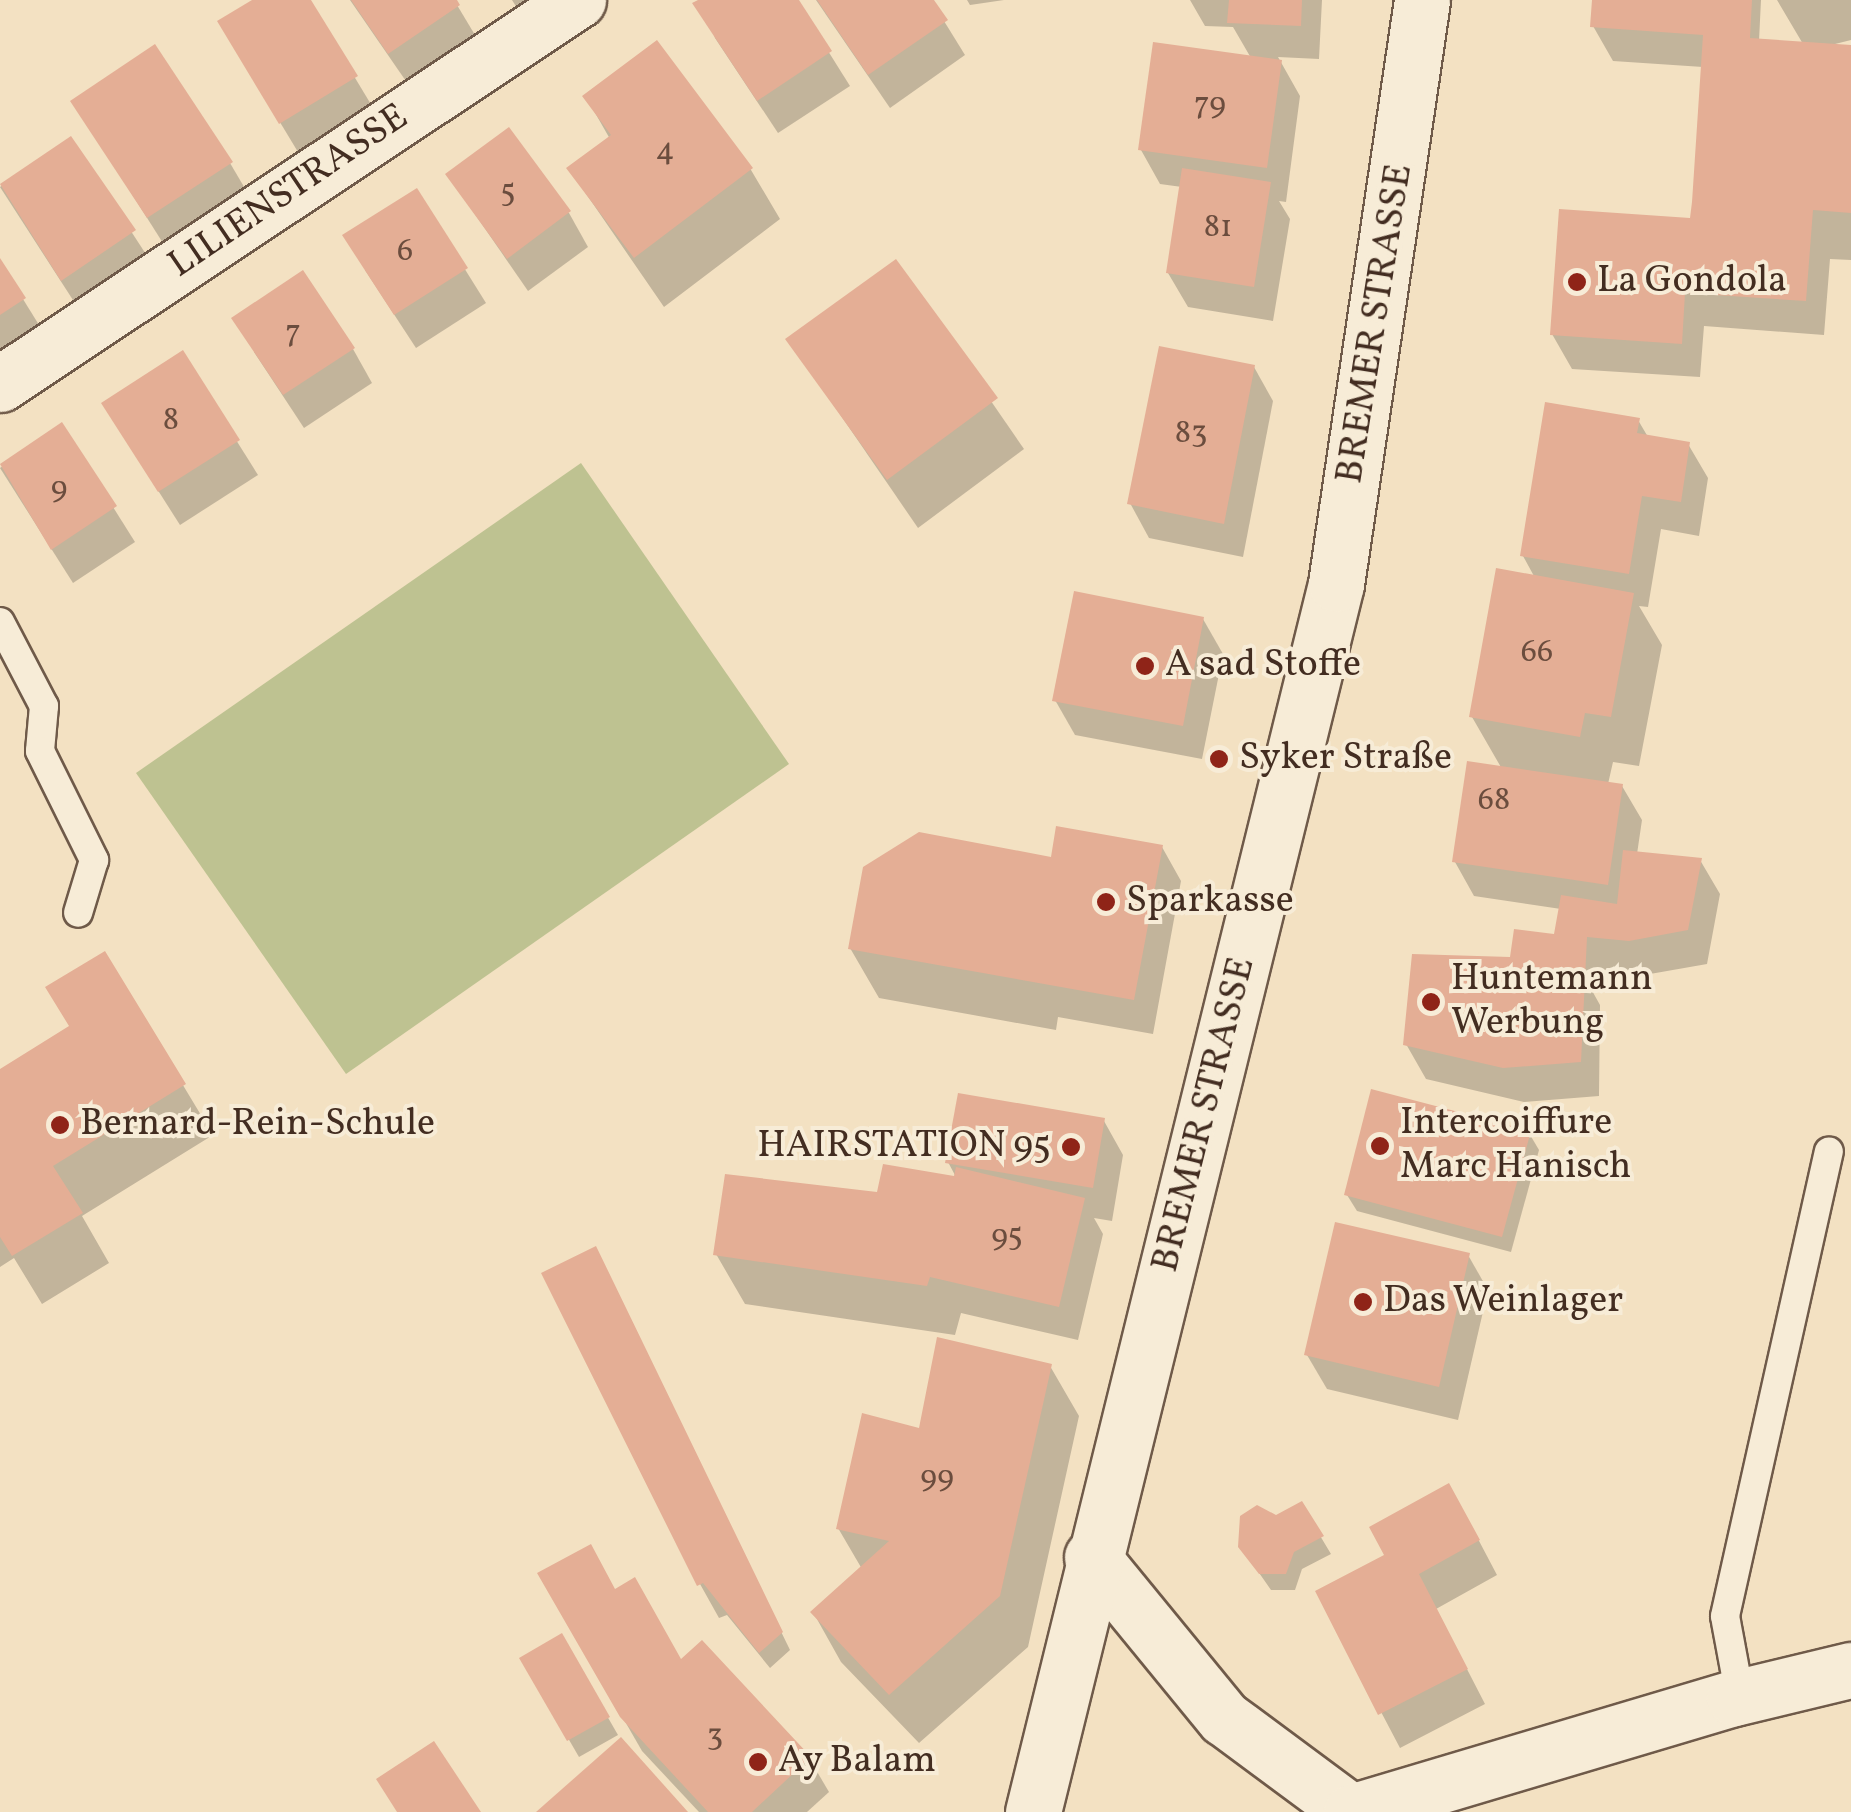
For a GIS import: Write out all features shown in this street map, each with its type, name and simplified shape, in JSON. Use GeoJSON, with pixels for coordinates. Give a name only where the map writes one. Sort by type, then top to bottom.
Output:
{"type":"FeatureCollection","features":[{"type":"Feature","properties":{"kind":"main road","name":"LILIENSTRASSE"},"geometry":{"type":"LineString","coordinates":[[0,384],[578,0]]}},
{"type":"Feature","properties":{"kind":"main road","name":"BREMER STRASSE"},"geometry":{"type":"LineString","coordinates":[[1032,1812],[1092,1557],[1336,584],[1422,0]]}},
{"type":"Feature","properties":{"kind":"main road"},"geometry":{"type":"LineString","coordinates":[[1092,1557],[1224,1718],[1351,1812],[1740,1697],[1851,1670]]}},
{"type":"Feature","properties":{"kind":"lane"},"geometry":{"type":"LineString","coordinates":[[0,622],[44,706],[40,751],[94,860],[78,912]]}},
{"type":"Feature","properties":{"kind":"lane"},"geometry":{"type":"LineString","coordinates":[[1740,1697],[1725,1616],[1829,1151]]}},
{"type":"Feature","properties":{"kind":"green space"},"geometry":{"type":"Polygon","coordinates":[[[581,463],[789,764],[346,1074],[136,773],[581,463]]]}},
{"type":"Feature","properties":{"kind":"building"},"geometry":{"type":"Polygon","coordinates":[[[252,0],[311,0],[358,76],[279,124],[217,21],[252,0]]]}},
{"type":"Feature","properties":{"kind":"building"},"geometry":{"type":"Polygon","coordinates":[[[351,0],[457,0],[460,5],[388,54],[351,0]]]}},
{"type":"Feature","properties":{"kind":"building"},"geometry":{"type":"Polygon","coordinates":[[[799,0],[832,51],[757,101],[692,3],[799,0]]]}},
{"type":"Feature","properties":{"kind":"building"},"geometry":{"type":"Polygon","coordinates":[[[817,0],[934,0],[948,20],[868,75],[817,0]]]}},
{"type":"Feature","properties":{"kind":"building"},"geometry":{"type":"Polygon","coordinates":[[[1229,0],[1302,0],[1301,26],[1227,23],[1229,0]]]}},
{"type":"Feature","properties":{"kind":"building"},"geometry":{"type":"Polygon","coordinates":[[[1592,0],[1752,0],[1750,38],[1851,45],[1851,213],[1813,210],[1806,301],[1685,293],[1682,344],[1550,335],[1559,209],[1690,218],[1703,35],[1590,27],[1592,0]]]}},
{"type":"Feature","properties":{"kind":"building"},"geometry":{"type":"Polygon","coordinates":[[[657,40],[753,168],[634,258],[566,168],[611,135],[582,96],[657,40]]]}},
{"type":"Feature","properties":{"kind":"building"},"geometry":{"type":"Polygon","coordinates":[[[1153,42],[1282,60],[1267,168],[1138,150],[1153,42]]]}},
{"type":"Feature","properties":{"kind":"building"},"geometry":{"type":"Polygon","coordinates":[[[155,44],[233,162],[147,218],[70,101],[155,44]]]}},
{"type":"Feature","properties":{"kind":"building"},"geometry":{"type":"Polygon","coordinates":[[[509,127],[571,211],[507,259],[445,174],[509,127]]]}},
{"type":"Feature","properties":{"kind":"building"},"geometry":{"type":"Polygon","coordinates":[[[71,136],[136,230],[61,281],[0,184],[71,136]]]}},
{"type":"Feature","properties":{"kind":"building"},"geometry":{"type":"Polygon","coordinates":[[[1182,168],[1271,182],[1254,287],[1166,273],[1182,168]]]}},
{"type":"Feature","properties":{"kind":"building"},"geometry":{"type":"Polygon","coordinates":[[[417,188],[468,268],[394,315],[342,235],[417,188]]]}},
{"type":"Feature","properties":{"kind":"building"},"geometry":{"type":"Polygon","coordinates":[[[0,258],[26,298],[0,315],[0,258]]]}},
{"type":"Feature","properties":{"kind":"building"},"geometry":{"type":"Polygon","coordinates":[[[896,259],[998,398],[887,480],[785,339],[896,259]]]}},
{"type":"Feature","properties":{"kind":"building"},"geometry":{"type":"Polygon","coordinates":[[[303,270],[355,348],[283,395],[231,318],[303,270]]]}},
{"type":"Feature","properties":{"kind":"building"},"geometry":{"type":"Polygon","coordinates":[[[1159,346],[1255,365],[1224,524],[1127,504],[1159,346]]]}},
{"type":"Feature","properties":{"kind":"building"},"geometry":{"type":"Polygon","coordinates":[[[183,350],[240,440],[158,492],[101,403],[183,350]]]}},
{"type":"Feature","properties":{"kind":"building"},"geometry":{"type":"Polygon","coordinates":[[[1545,402],[1640,418],[1637,433],[1690,442],[1681,502],[1642,496],[1629,574],[1520,556],[1545,402]]]}},
{"type":"Feature","properties":{"kind":"building"},"geometry":{"type":"Polygon","coordinates":[[[62,422],[117,506],[51,550],[0,464],[62,422]]]}},
{"type":"Feature","properties":{"kind":"building"},"geometry":{"type":"Polygon","coordinates":[[[1496,568],[1634,593],[1611,717],[1585,713],[1580,737],[1469,717],[1496,568]]]}},
{"type":"Feature","properties":{"kind":"building"},"geometry":{"type":"Polygon","coordinates":[[[1074,591],[1204,617],[1183,726],[1052,701],[1074,591]]]}},
{"type":"Feature","properties":{"kind":"building"},"geometry":{"type":"Polygon","coordinates":[[[1467,761],[1623,784],[1608,885],[1452,862],[1467,761]]]}},
{"type":"Feature","properties":{"kind":"building"},"geometry":{"type":"Polygon","coordinates":[[[1056,826],[1163,845],[1134,1000],[848,949],[863,867],[919,832],[1051,857],[1056,826]]]}},
{"type":"Feature","properties":{"kind":"building"},"geometry":{"type":"Polygon","coordinates":[[[1623,850],[1702,858],[1688,930],[1629,941],[1587,937],[1581,1062],[1503,1068],[1403,1045],[1412,954],[1510,957],[1514,929],[1554,934],[1561,895],[1617,904],[1623,850]]]}},
{"type":"Feature","properties":{"kind":"building","name":"Bernard-Rein-Schule"},"geometry":{"type":"Polygon","coordinates":[[[105,951],[186,1084],[53,1166],[83,1213],[12,1256],[0,1237],[0,1069],[69,1026],[45,987],[105,951]]]}},
{"type":"Feature","properties":{"kind":"building"},"geometry":{"type":"Polygon","coordinates":[[[1371,1089],[1531,1131],[1502,1237],[1344,1195],[1371,1089]]]}},
{"type":"Feature","properties":{"kind":"building"},"geometry":{"type":"Polygon","coordinates":[[[958,1093],[1105,1118],[1093,1188],[945,1163],[958,1093]]]}},
{"type":"Feature","properties":{"kind":"building"},"geometry":{"type":"Polygon","coordinates":[[[883,1164],[954,1176],[956,1167],[1085,1198],[1059,1307],[930,1277],[927,1286],[713,1255],[725,1174],[877,1192],[883,1164]]]}},
{"type":"Feature","properties":{"kind":"building"},"geometry":{"type":"Polygon","coordinates":[[[1335,1222],[1470,1253],[1439,1387],[1304,1355],[1335,1222]]]}},
{"type":"Feature","properties":{"kind":"building"},"geometry":{"type":"Polygon","coordinates":[[[596,1246],[783,1632],[759,1653],[703,1583],[697,1586],[541,1273],[596,1246]]]}},
{"type":"Feature","properties":{"kind":"building"},"geometry":{"type":"Polygon","coordinates":[[[937,1337],[1052,1364],[1000,1596],[889,1695],[810,1612],[889,1541],[836,1529],[862,1413],[919,1428],[937,1337]]]}},
{"type":"Feature","properties":{"kind":"building"},"geometry":{"type":"Polygon","coordinates":[[[1449,1483],[1480,1540],[1419,1574],[1468,1669],[1378,1715],[1315,1591],[1384,1555],[1369,1527],[1449,1483]]]}},
{"type":"Feature","properties":{"kind":"building"},"geometry":{"type":"Polygon","coordinates":[[[1302,1501],[1324,1536],[1294,1552],[1286,1574],[1259,1574],[1238,1547],[1240,1516],[1257,1505],[1276,1515],[1302,1501]]]}},
{"type":"Feature","properties":{"kind":"building"},"geometry":{"type":"Polygon","coordinates":[[[591,1544],[615,1589],[635,1577],[681,1659],[702,1640],[811,1757],[752,1812],[708,1812],[620,1717],[537,1573],[591,1544]]]}},
{"type":"Feature","properties":{"kind":"building"},"geometry":{"type":"Polygon","coordinates":[[[562,1633],[610,1717],[567,1741],[519,1658],[562,1633]]]}},
{"type":"Feature","properties":{"kind":"building"},"geometry":{"type":"Polygon","coordinates":[[[621,1737],[688,1812],[536,1812],[621,1737]]]}},
{"type":"Feature","properties":{"kind":"building"},"geometry":{"type":"Polygon","coordinates":[[[434,1741],[481,1812],[397,1812],[376,1779],[434,1741]]]}},
{"type":"Feature","properties":{"kind":"place","name":"La Gondola"},"geometry":{"type":"Point","coordinates":[1577,282]}},
{"type":"Feature","properties":{"kind":"place","name":"A sad Stoffe"},"geometry":{"type":"Point","coordinates":[1145,666]}},
{"type":"Feature","properties":{"kind":"place","name":"Syker Straße"},"geometry":{"type":"Point","coordinates":[1219,759]}},
{"type":"Feature","properties":{"kind":"place","name":"Sparkasse"},"geometry":{"type":"Point","coordinates":[1106,902]}},
{"type":"Feature","properties":{"kind":"place","name":"Huntemann Werbung"},"geometry":{"type":"Point","coordinates":[1431,1002]}},
{"type":"Feature","properties":{"kind":"place","name":"Bernard-Rein-Schule"},"geometry":{"type":"Point","coordinates":[60,1125]}},
{"type":"Feature","properties":{"kind":"place","name":"Intercoiffure Marc Hanisch"},"geometry":{"type":"Point","coordinates":[1380,1146]}},
{"type":"Feature","properties":{"kind":"place","name":"HAIRSTATION 95"},"geometry":{"type":"Point","coordinates":[1071,1147]}},
{"type":"Feature","properties":{"kind":"place","name":"Das Weinlager"},"geometry":{"type":"Point","coordinates":[1363,1302]}},
{"type":"Feature","properties":{"kind":"place","name":"Ay Balam"},"geometry":{"type":"Point","coordinates":[758,1762]}}]}
